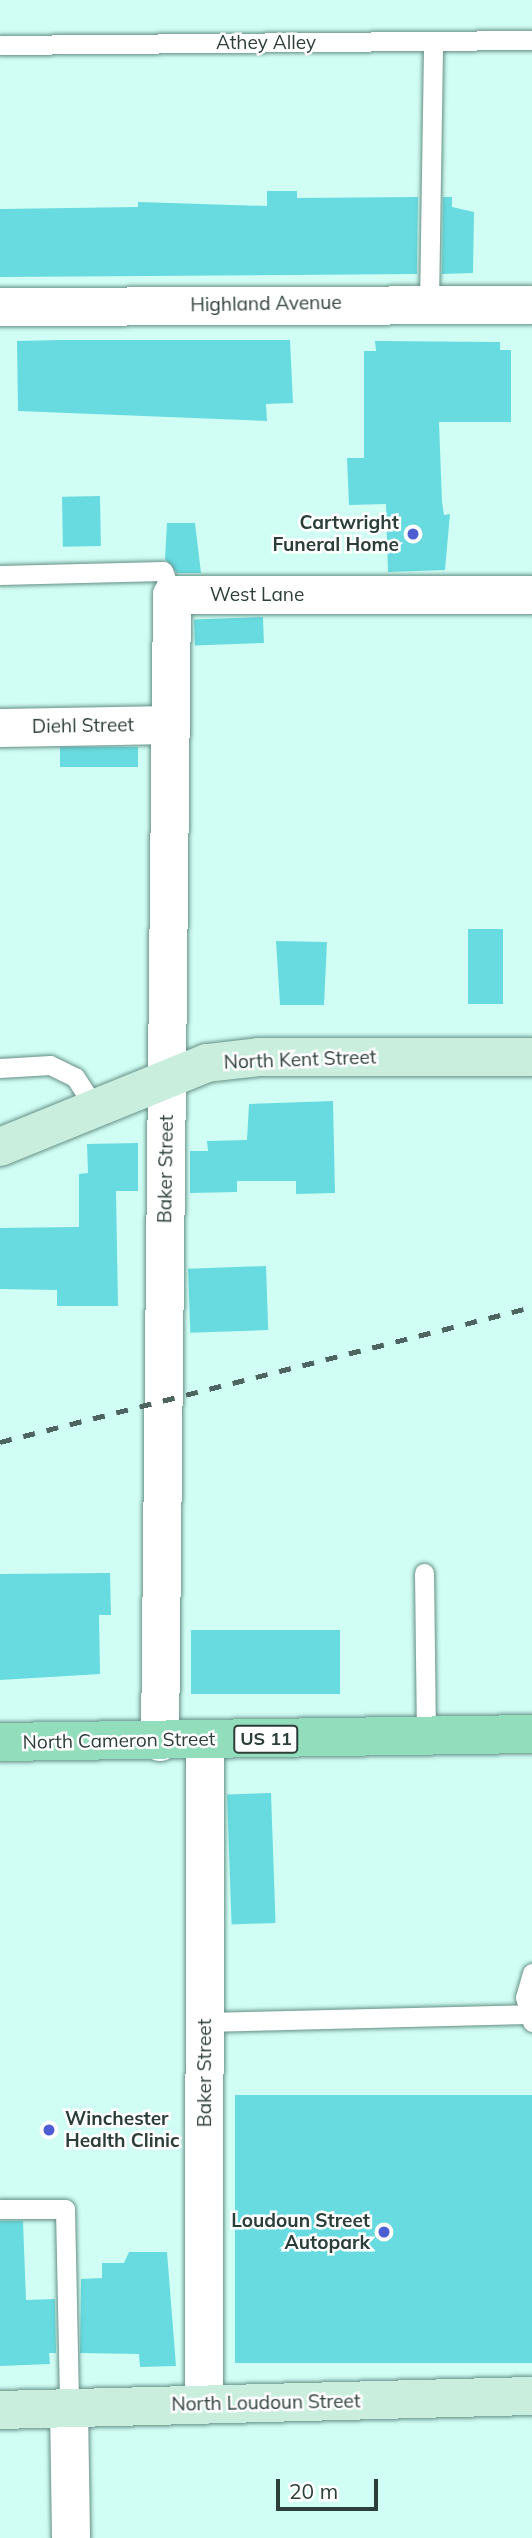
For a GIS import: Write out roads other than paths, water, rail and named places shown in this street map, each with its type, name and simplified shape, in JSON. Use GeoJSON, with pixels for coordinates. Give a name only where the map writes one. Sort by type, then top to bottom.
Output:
{"type":"FeatureCollection","features":[{"type":"Feature","properties":{"kind":"main road","name":"North Cameron Street"},"geometry":{"type":"LineString","coordinates":[[0,1742],[160,1742],[532,1734]]}},
{"type":"Feature","properties":{"kind":"street","name":"Highland Avenue"},"geometry":{"type":"LineString","coordinates":[[0,307],[429,303],[532,305]]}},
{"type":"Feature","properties":{"kind":"street","name":"West Lane"},"geometry":{"type":"LineString","coordinates":[[172,595],[532,595]]}},
{"type":"Feature","properties":{"kind":"street","name":"Baker Street"},"geometry":{"type":"LineString","coordinates":[[160,1742],[168,1079],[167,726],[172,595]]}},
{"type":"Feature","properties":{"kind":"street","name":"Diehl Street"},"geometry":{"type":"LineString","coordinates":[[0,727],[167,726]]}},
{"type":"Feature","properties":{"kind":"street","name":"North Kent Street"},"geometry":{"type":"LineString","coordinates":[[0,1147],[207,1063],[259,1057],[532,1056]]}},
{"type":"Feature","properties":{"kind":"street","name":"Baker Street"},"geometry":{"type":"LineString","coordinates":[[204,2405],[205,1741]]}},
{"type":"Feature","properties":{"kind":"street","name":"North Loudoun Street"},"geometry":{"type":"LineString","coordinates":[[0,2410],[532,2396]]}},
{"type":"Feature","properties":{"kind":"street"},"geometry":{"type":"LineString","coordinates":[[69,2408],[71,2538]]}},
{"type":"Feature","properties":{"kind":"lane","name":"Athey Alley"},"geometry":{"type":"LineString","coordinates":[[0,46],[532,40]]}},
{"type":"Feature","properties":{"kind":"lane"},"geometry":{"type":"LineString","coordinates":[[429,303],[433,42]]}},
{"type":"Feature","properties":{"kind":"lane"},"geometry":{"type":"LineString","coordinates":[[0,575],[163,571],[172,595]]}},
{"type":"Feature","properties":{"kind":"lane"},"geometry":{"type":"LineString","coordinates":[[0,1068],[50,1065],[75,1077],[95,1108]]}},
{"type":"Feature","properties":{"kind":"lane"},"geometry":{"type":"LineString","coordinates":[[424,1573],[426,1736]]}},
{"type":"Feature","properties":{"kind":"lane"},"geometry":{"type":"LineString","coordinates":[[205,2022],[530,2018],[532,1973]]}},
{"type":"Feature","properties":{"kind":"lane"},"geometry":{"type":"LineString","coordinates":[[0,2209],[65,2209],[69,2408]]}},
{"type":"Feature","properties":{"kind":"railway"},"geometry":{"type":"LineString","coordinates":[[0,1442],[532,1307]]}},
{"type":"Feature","properties":{"kind":"place","name":"Cartwright Funeral Home"},"geometry":{"type":"Point","coordinates":[413,534]}},
{"type":"Feature","properties":{"kind":"place","name":"Winchester Health Clinic"},"geometry":{"type":"Point","coordinates":[49,2130]}},
{"type":"Feature","properties":{"kind":"place","name":"Loudoun Street Autopark"},"geometry":{"type":"Point","coordinates":[384,2232]}}]}
